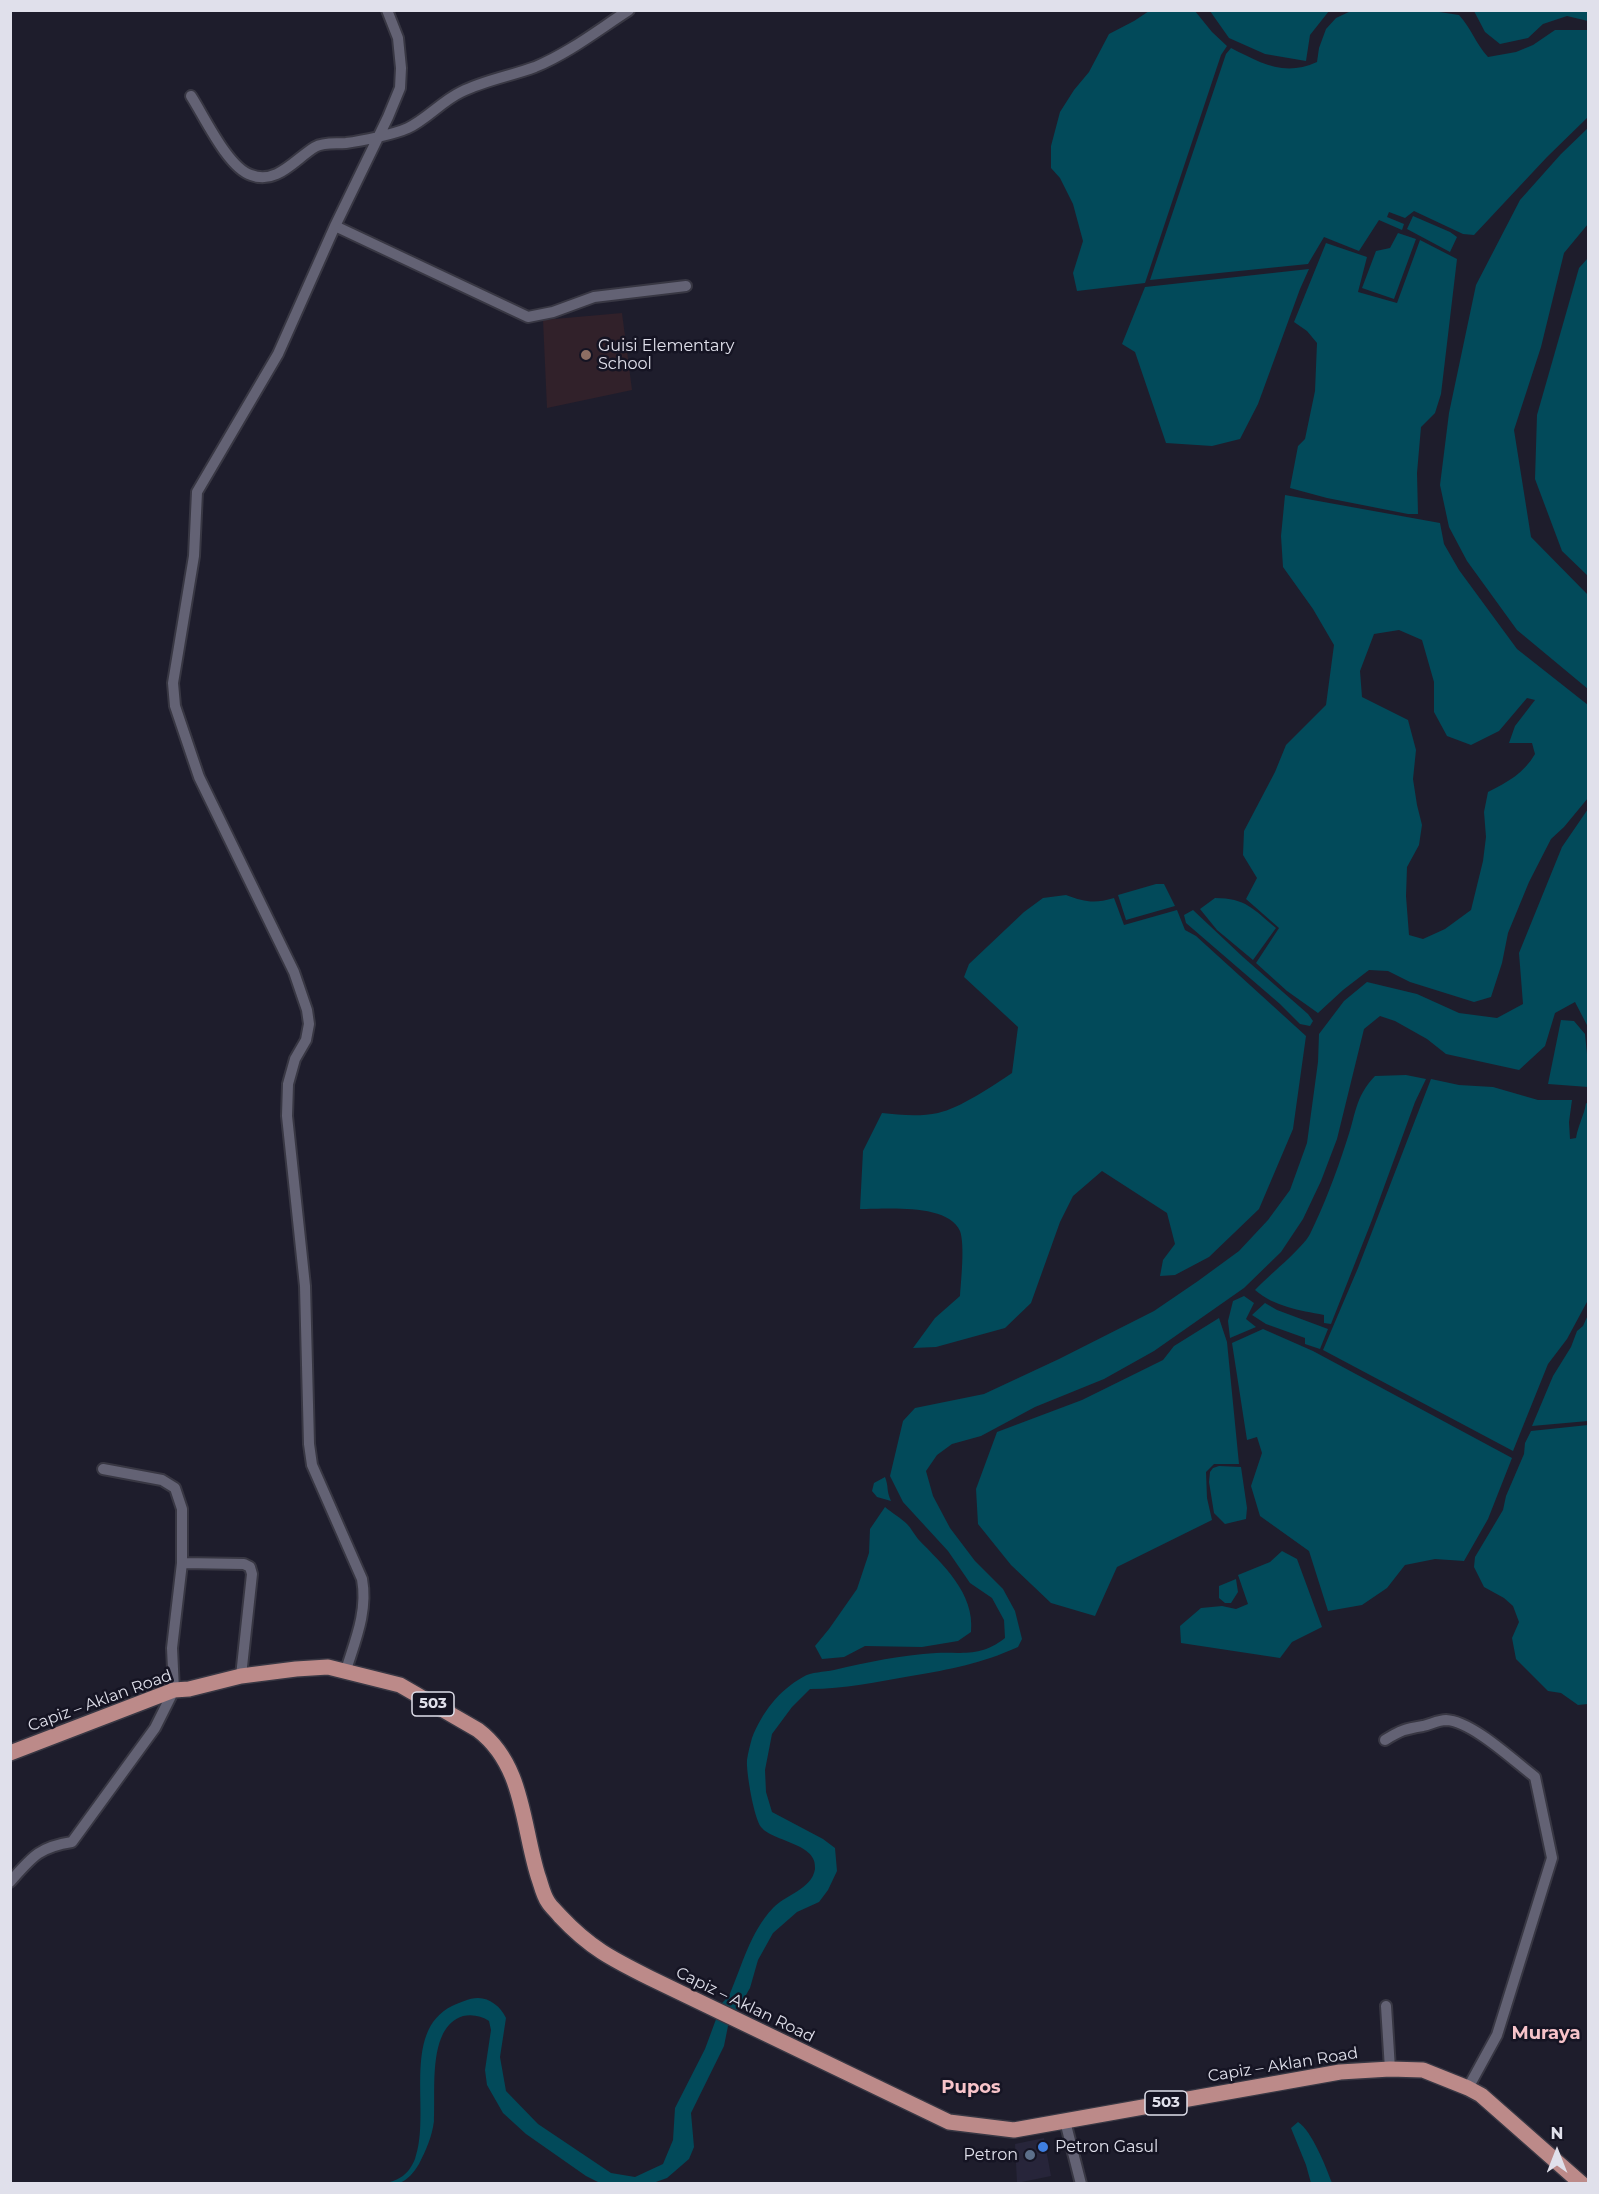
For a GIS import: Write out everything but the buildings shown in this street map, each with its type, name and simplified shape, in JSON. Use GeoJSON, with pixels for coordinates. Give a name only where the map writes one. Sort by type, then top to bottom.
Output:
{"type":"FeatureCollection","features":[{"type":"Feature","properties":{"kind":"main road","name":"Capiz – Aklan Road"},"geometry":{"type":"LineString","coordinates":[[10,1753],[174,1690],[189,1689],[241,1676],[296,1669],[328,1667],[346,1670],[400,1685],[490,1739],[501,1752],[514,1778],[535,1866],[548,1902],[578,1935],[603,1954],[950,2122],[1014,2130],[1340,2072],[1423,2070],[1481,2095],[1581,2183]]}},
{"type":"Feature","properties":{"kind":"street"},"geometry":{"type":"LineString","coordinates":[[346,1670],[362,1616],[364,1594],[362,1579],[312,1465],[309,1444],[305,1286],[287,1116],[288,1084],[295,1059],[306,1040],[309,1024],[307,1010],[294,972],[199,777],[175,706],[173,683],[194,556],[197,492],[278,354],[399,88],[401,69],[398,38],[387,10]]}},
{"type":"Feature","properties":{"kind":"street"},"geometry":{"type":"LineString","coordinates":[[191,96],[226,154],[250,175],[262,177],[273,175],[293,165],[315,147],[323,144],[360,141],[408,128],[476,84],[516,74],[578,45],[629,10]]}},
{"type":"Feature","properties":{"kind":"street"},"geometry":{"type":"LineString","coordinates":[[335,226],[528,317],[553,312],[594,297],[686,286]]}},
{"type":"Feature","properties":{"kind":"street"},"geometry":{"type":"LineString","coordinates":[[10,1882],[38,1852],[53,1845],[72,1842],[155,1728],[174,1690],[172,1648],[182,1563],[182,1509],[175,1488],[162,1480],[103,1469]]}},
{"type":"Feature","properties":{"kind":"street"},"geometry":{"type":"LineString","coordinates":[[182,1563],[244,1564],[250,1568],[252,1574],[241,1676]]}},
{"type":"Feature","properties":{"kind":"street"},"geometry":{"type":"LineString","coordinates":[[1385,1740],[1402,1729],[1443,1720],[1456,1722],[1474,1731],[1535,1777],[1552,1857],[1497,2035],[1468,2088]]}},
{"type":"Feature","properties":{"kind":"street"},"geometry":{"type":"LineString","coordinates":[[1386,2006],[1390,2069]]}},
{"type":"Feature","properties":{"kind":"street"},"geometry":{"type":"LineString","coordinates":[[1065,2121],[1081,2184]]}},
{"type":"Feature","properties":{"kind":"shaded area","name":"Guisi Elementary School"},"geometry":{"type":"Polygon","coordinates":[[[622,313],[632,390],[547,408],[543,320],[622,313]]]}},
{"type":"Feature","properties":{"kind":"shaded area"},"geometry":{"type":"Polygon","coordinates":[[[1044,2138],[1051,2176],[1017,2183],[1015,2144],[1044,2138]]]}},
{"type":"Feature","properties":{"kind":"water"},"geometry":{"type":"Polygon","coordinates":[[[1149,11],[1195,11],[1227,46],[1221,55],[1145,283],[1077,291],[1073,273],[1083,241],[1073,204],[1060,178],[1051,168],[1051,146],[1060,112],[1089,72],[1109,34],[1149,11]]]}},
{"type":"Feature","properties":{"kind":"water"},"geometry":{"type":"Polygon","coordinates":[[[1210,11],[1329,11],[1310,35],[1306,61],[1265,54],[1229,38],[1210,11]]]}},
{"type":"Feature","properties":{"kind":"water"},"geometry":{"type":"Polygon","coordinates":[[[1351,11],[1433,11],[1459,15],[1488,57],[1516,52],[1533,45],[1555,30],[1588,30],[1588,117],[1474,235],[1463,234],[1414,211],[1405,218],[1389,212],[1387,217],[1404,224],[1402,230],[1379,220],[1359,251],[1324,237],[1308,264],[1150,280],[1226,54],[1231,48],[1252,59],[1273,66],[1294,68],[1305,66],[1317,62],[1326,29],[1336,18],[1351,11]]]}},
{"type":"Feature","properties":{"kind":"water"},"geometry":{"type":"Polygon","coordinates":[[[1474,11],[1588,11],[1588,21],[1567,16],[1543,24],[1528,38],[1500,44],[1485,32],[1474,11]]]}},
{"type":"Feature","properties":{"kind":"water"},"geometry":{"type":"Polygon","coordinates":[[[1588,128],[1588,224],[1564,253],[1541,347],[1514,430],[1531,537],[1588,595],[1588,689],[1517,630],[1467,561],[1449,527],[1440,485],[1449,413],[1476,285],[1520,200],[1588,128]]]}},
{"type":"Feature","properties":{"kind":"water"},"geometry":{"type":"Polygon","coordinates":[[[1413,216],[1457,237],[1450,252],[1407,229],[1413,216]]]}},
{"type":"Feature","properties":{"kind":"water"},"geometry":{"type":"Polygon","coordinates":[[[1398,233],[1416,239],[1394,299],[1362,288],[1376,251],[1390,248],[1398,233]]]}},
{"type":"Feature","properties":{"kind":"water"},"geometry":{"type":"Polygon","coordinates":[[[1420,240],[1457,259],[1441,394],[1435,413],[1421,427],[1417,473],[1418,514],[1327,498],[1290,488],[1298,446],[1305,439],[1315,391],[1317,343],[1307,331],[1294,322],[1326,243],[1367,257],[1358,292],[1397,303],[1420,240]]]}},
{"type":"Feature","properties":{"kind":"water"},"geometry":{"type":"Polygon","coordinates":[[[1588,258],[1588,576],[1562,551],[1535,479],[1537,415],[1579,268],[1588,258]]]}},
{"type":"Feature","properties":{"kind":"water"},"geometry":{"type":"Polygon","coordinates":[[[1309,269],[1258,404],[1240,439],[1212,446],[1166,443],[1135,352],[1122,344],[1145,287],[1309,269]]]}},
{"type":"Feature","properties":{"kind":"water"},"geometry":{"type":"Polygon","coordinates":[[[1285,495],[1440,523],[1444,544],[1459,570],[1517,649],[1588,705],[1588,798],[1551,839],[1529,882],[1508,933],[1502,963],[1491,997],[1474,1002],[1410,982],[1388,971],[1369,970],[1318,1013],[1287,991],[1256,963],[1279,928],[1246,899],[1257,878],[1243,855],[1244,831],[1275,772],[1286,745],[1326,705],[1334,645],[1313,609],[1283,567],[1281,536],[1285,495]],[[1399,630],[1374,634],[1360,671],[1362,697],[1408,720],[1416,750],[1413,779],[1422,825],[1419,845],[1407,867],[1406,896],[1409,935],[1423,939],[1445,929],[1471,910],[1483,861],[1486,837],[1484,812],[1488,792],[1515,776],[1526,767],[1535,754],[1532,743],[1509,743],[1515,726],[1535,700],[1527,698],[1499,731],[1471,745],[1447,736],[1434,712],[1434,682],[1422,640],[1399,630]]]}},
{"type":"Feature","properties":{"kind":"water"},"geometry":{"type":"Polygon","coordinates":[[[1588,809],[1588,1027],[1575,1002],[1555,1013],[1545,1046],[1519,1070],[1446,1054],[1427,1039],[1395,1021],[1380,1016],[1364,1029],[1337,1139],[1303,1219],[1281,1252],[1244,1288],[1154,1351],[1104,1379],[1035,1407],[981,1436],[952,1444],[937,1455],[926,1471],[933,1496],[950,1528],[975,1561],[1003,1589],[1015,1611],[1022,1639],[1018,1647],[966,1665],[861,1685],[810,1689],[792,1707],[772,1734],[765,1770],[766,1792],[772,1812],[823,1839],[835,1848],[837,1871],[819,1902],[797,1912],[773,1933],[758,1960],[750,1988],[728,2026],[724,2046],[691,2113],[694,2147],[689,2159],[667,2178],[653,2183],[600,2183],[586,2176],[526,2134],[503,2113],[487,2085],[485,2070],[491,2030],[489,2021],[477,2016],[466,2015],[452,2022],[439,2046],[436,2061],[433,2127],[419,2164],[402,2182],[381,2184],[402,2177],[415,2159],[421,2119],[422,2054],[427,2034],[436,2018],[452,2006],[475,1998],[491,2001],[506,2018],[500,2057],[506,2091],[538,2124],[611,2173],[635,2177],[663,2164],[673,2140],[675,2108],[705,2049],[722,2003],[729,1996],[752,1938],[773,1908],[804,1887],[813,1876],[815,1869],[814,1860],[810,1854],[767,1832],[758,1822],[749,1784],[747,1760],[752,1738],[766,1711],[786,1689],[810,1674],[910,1655],[980,1651],[1005,1638],[1004,1620],[992,1598],[970,1583],[948,1551],[903,1502],[890,1476],[903,1421],[915,1408],[984,1394],[1154,1311],[1239,1251],[1268,1220],[1290,1190],[1307,1143],[1318,1062],[1319,1034],[1344,1001],[1367,982],[1417,994],[1459,1013],[1497,1018],[1523,1004],[1519,953],[1562,847],[1588,809]]]}},
{"type":"Feature","properties":{"kind":"water"},"geometry":{"type":"Polygon","coordinates":[[[1156,884],[1164,884],[1175,906],[1126,920],[1118,895],[1156,884]]]}},
{"type":"Feature","properties":{"kind":"water"},"geometry":{"type":"Polygon","coordinates":[[[1066,895],[1090,901],[1114,898],[1124,925],[1177,910],[1185,930],[1196,936],[1306,1036],[1293,1129],[1259,1209],[1209,1257],[1175,1275],[1160,1276],[1163,1260],[1175,1244],[1167,1213],[1102,1171],[1073,1196],[1060,1222],[1031,1303],[1005,1328],[936,1347],[913,1348],[935,1318],[960,1296],[962,1254],[960,1231],[953,1222],[930,1212],[860,1209],[863,1151],[882,1113],[917,1115],[938,1113],[976,1096],[1012,1073],[1018,1027],[964,977],[969,964],[1024,912],[1043,898],[1066,895]]]}},
{"type":"Feature","properties":{"kind":"water"},"geometry":{"type":"Polygon","coordinates":[[[1215,898],[1242,902],[1276,928],[1253,960],[1217,930],[1200,909],[1215,898]]]}},
{"type":"Feature","properties":{"kind":"water"},"geometry":{"type":"Polygon","coordinates":[[[1193,910],[1308,1014],[1313,1021],[1310,1026],[1300,1024],[1186,923],[1184,915],[1193,910]]]}},
{"type":"Feature","properties":{"kind":"water"},"geometry":{"type":"Polygon","coordinates":[[[1561,1020],[1574,1021],[1585,1034],[1588,1087],[1548,1084],[1561,1020]]]}},
{"type":"Feature","properties":{"kind":"water"},"geometry":{"type":"Polygon","coordinates":[[[1406,1075],[1426,1079],[1415,1102],[1331,1324],[1324,1323],[1324,1315],[1288,1307],[1263,1296],[1255,1290],[1293,1254],[1310,1234],[1334,1178],[1356,1108],[1368,1084],[1375,1076],[1406,1075]]]}},
{"type":"Feature","properties":{"kind":"water"},"geometry":{"type":"Polygon","coordinates":[[[1431,1079],[1459,1085],[1493,1087],[1538,1100],[1572,1100],[1569,1122],[1570,1139],[1576,1138],[1586,1103],[1588,1104],[1588,1300],[1567,1339],[1548,1364],[1513,1451],[1323,1350],[1358,1268],[1431,1079]]]}},
{"type":"Feature","properties":{"kind":"water"},"geometry":{"type":"Polygon","coordinates":[[[1244,1296],[1254,1303],[1246,1319],[1256,1327],[1230,1338],[1228,1321],[1233,1301],[1244,1296]]]}},
{"type":"Feature","properties":{"kind":"water"},"geometry":{"type":"Polygon","coordinates":[[[1265,1303],[1277,1310],[1328,1329],[1320,1349],[1305,1344],[1305,1338],[1266,1324],[1252,1315],[1265,1303]]]}},
{"type":"Feature","properties":{"kind":"water"},"geometry":{"type":"Polygon","coordinates":[[[1588,1315],[1588,1421],[1532,1426],[1553,1376],[1588,1315]]]}},
{"type":"Feature","properties":{"kind":"water"},"geometry":{"type":"Polygon","coordinates":[[[1219,1318],[1227,1342],[1239,1464],[1214,1464],[1206,1472],[1207,1498],[1212,1520],[1117,1567],[1095,1616],[1051,1603],[1011,1565],[978,1524],[976,1489],[997,1432],[1082,1400],[1163,1360],[1174,1346],[1219,1318]]]}},
{"type":"Feature","properties":{"kind":"water"},"geometry":{"type":"Polygon","coordinates":[[[1263,1329],[1313,1351],[1512,1458],[1488,1519],[1464,1561],[1435,1559],[1405,1565],[1387,1588],[1362,1605],[1328,1611],[1309,1551],[1260,1516],[1251,1486],[1262,1453],[1257,1437],[1247,1440],[1232,1343],[1263,1329]]]}},
{"type":"Feature","properties":{"kind":"water"},"geometry":{"type":"Polygon","coordinates":[[[1588,1425],[1588,1704],[1578,1705],[1561,1693],[1548,1691],[1516,1659],[1512,1638],[1519,1622],[1513,1606],[1484,1587],[1474,1567],[1475,1557],[1503,1510],[1506,1496],[1531,1431],[1588,1425]]]}},
{"type":"Feature","properties":{"kind":"water"},"geometry":{"type":"Polygon","coordinates":[[[1219,1466],[1241,1467],[1247,1508],[1246,1519],[1225,1524],[1214,1513],[1209,1482],[1210,1472],[1219,1466]]]}},
{"type":"Feature","properties":{"kind":"water"},"geometry":{"type":"Polygon","coordinates":[[[885,1477],[891,1501],[877,1497],[872,1491],[874,1483],[885,1477]]]}},
{"type":"Feature","properties":{"kind":"water"},"geometry":{"type":"Polygon","coordinates":[[[885,1507],[907,1524],[963,1592],[971,1618],[971,1632],[958,1641],[922,1647],[865,1646],[844,1657],[822,1659],[815,1646],[857,1589],[869,1553],[870,1529],[885,1507]]]}},
{"type":"Feature","properties":{"kind":"water"},"geometry":{"type":"Polygon","coordinates":[[[1282,1551],[1297,1559],[1322,1627],[1292,1642],[1280,1658],[1181,1643],[1180,1626],[1201,1608],[1222,1606],[1236,1609],[1248,1604],[1238,1575],[1270,1562],[1282,1551]]]}},
{"type":"Feature","properties":{"kind":"water"},"geometry":{"type":"Polygon","coordinates":[[[1236,1579],[1238,1592],[1231,1603],[1225,1603],[1219,1598],[1219,1586],[1236,1579]]]}},
{"type":"Feature","properties":{"kind":"water"},"geometry":{"type":"Polygon","coordinates":[[[1298,2122],[1313,2141],[1332,2183],[1311,2183],[1291,2128],[1298,2122]]]}},
{"type":"Feature","properties":{"kind":"place","name":"Guisi Elementary School"},"geometry":{"type":"Point","coordinates":[586,355]}},
{"type":"Feature","properties":{"kind":"place","name":"Petron Gasul"},"geometry":{"type":"Point","coordinates":[1043,2147]}},
{"type":"Feature","properties":{"kind":"place","name":"Petron"},"geometry":{"type":"Point","coordinates":[1030,2155]}},
{"type":"Feature","properties":{"kind":"district","name":"Muraya"},"geometry":{"type":"Point","coordinates":[1546,2034]}},
{"type":"Feature","properties":{"kind":"district","name":"Pupos"},"geometry":{"type":"Point","coordinates":[971,2088]}}]}
